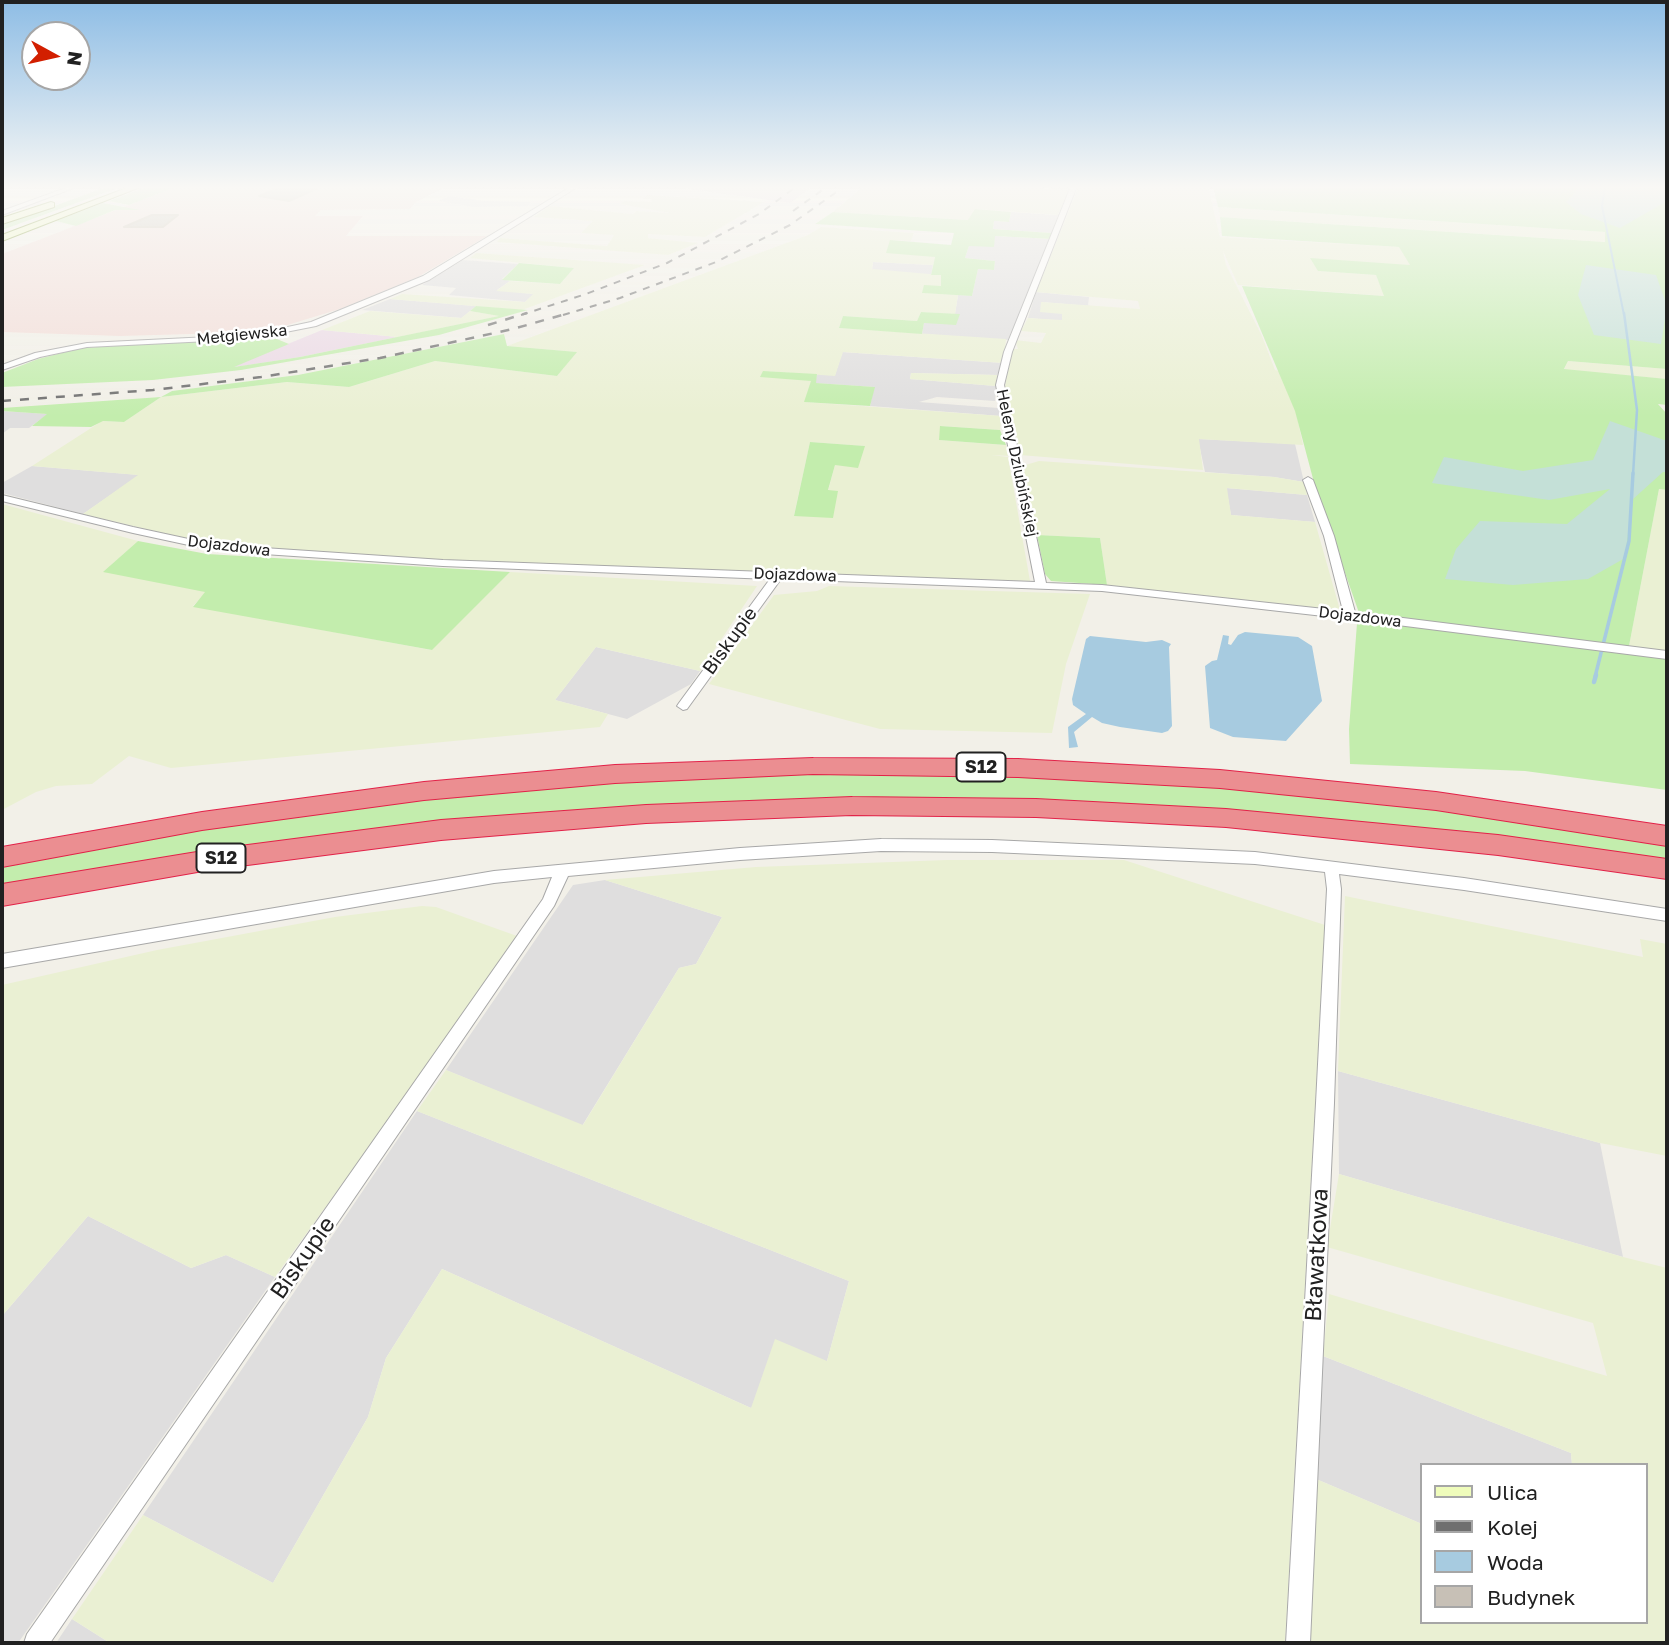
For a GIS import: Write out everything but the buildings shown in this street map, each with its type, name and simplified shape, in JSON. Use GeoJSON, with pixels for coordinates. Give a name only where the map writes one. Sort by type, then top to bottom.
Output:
{"type":"FeatureCollection","features":[{"type":"Feature","properties":{"kind":"highway","name":"S12"},"geometry":{"type":"LineString","coordinates":[[2,857],[202,821],[424,791],[615,774],[834,766],[1059,769],[1246,781],[1447,803],[1667,836]]}},
{"type":"Feature","properties":{"kind":"highway","name":"S12"},"geometry":{"type":"LineString","coordinates":[[2,895],[209,860],[429,832],[659,813],[839,807],[1025,808],[1226,818],[1451,839],[1667,869]]}},
{"type":"Feature","properties":{"kind":"street","name":"Mełgiewska"},"geometry":{"type":"LineString","coordinates":[[2,368],[38,355],[87,345],[250,337],[313,324],[434,274],[452,263]]}},
{"type":"Feature","properties":{"kind":"street","name":"Heleny Dziubińskiej"},"geometry":{"type":"LineString","coordinates":[[1041,585],[1000,385],[1007,352],[1043,263]]}},
{"type":"Feature","properties":{"kind":"street"},"geometry":{"type":"LineString","coordinates":[[1308,480],[1329,536],[1350,615]]}},
{"type":"Feature","properties":{"kind":"street","name":"Dojazdowa"},"geometry":{"type":"LineString","coordinates":[[2,498],[145,533],[234,549],[443,563],[1117,589],[1667,655]]}},
{"type":"Feature","properties":{"kind":"street","name":"Biskupie"},"geometry":{"type":"LineString","coordinates":[[683,706],[778,575]]}},
{"type":"Feature","properties":{"kind":"street"},"geometry":{"type":"LineString","coordinates":[[2,961],[432,886],[563,870],[787,850],[881,845],[1181,853],[1331,866],[1667,915]]}},
{"type":"Feature","properties":{"kind":"street","name":"Bławatkowa"},"geometry":{"type":"LineString","coordinates":[[1298,1643],[1334,889],[1331,866]]}},
{"type":"Feature","properties":{"kind":"street","name":"Biskupie"},"geometry":{"type":"LineString","coordinates":[[36,1643],[549,902],[563,870]]}},
{"type":"Feature","properties":{"kind":"shaded area"},"geometry":{"type":"Polygon","coordinates":[[[2,263],[442,263],[418,277],[340,309],[281,327],[227,333],[120,336],[2,332],[2,263]]]}},
{"type":"Feature","properties":{"kind":"shaded area"},"geometry":{"type":"Polygon","coordinates":[[[458,263],[518,264],[502,279],[510,281],[497,290],[534,294],[525,302],[449,295],[456,288],[422,285],[458,263]]]}},
{"type":"Feature","properties":{"kind":"shaded area"},"geometry":{"type":"Polygon","coordinates":[[[873,263],[933,265],[931,275],[872,270],[873,263]]]}},
{"type":"Feature","properties":{"kind":"shaded area"},"geometry":{"type":"Polygon","coordinates":[[[995,263],[1042,263],[1008,340],[922,334],[924,322],[959,314],[955,314],[958,295],[972,296],[978,269],[994,270],[995,263]]]}},
{"type":"Feature","properties":{"kind":"shaded area"},"geometry":{"type":"Polygon","coordinates":[[[1586,265],[1656,275],[1667,306],[1661,344],[1594,335],[1578,295],[1586,265]]]}},
{"type":"Feature","properties":{"kind":"shaded area"},"geometry":{"type":"Polygon","coordinates":[[[1036,292],[1089,297],[1088,306],[1041,302],[1063,314],[1062,321],[1028,318],[1036,292]]]}},
{"type":"Feature","properties":{"kind":"shaded area"},"geometry":{"type":"Polygon","coordinates":[[[390,299],[476,306],[462,318],[362,310],[390,299]]]}},
{"type":"Feature","properties":{"kind":"shaded area"},"geometry":{"type":"Polygon","coordinates":[[[322,330],[398,337],[229,368],[322,330]]]}},
{"type":"Feature","properties":{"kind":"shaded area"},"geometry":{"type":"Polygon","coordinates":[[[842,352],[1004,363],[997,375],[911,373],[910,379],[996,386],[995,401],[937,397],[919,402],[999,408],[1001,416],[870,406],[874,387],[815,383],[817,374],[835,375],[842,352]]]}},
{"type":"Feature","properties":{"kind":"shaded area"},"geometry":{"type":"Polygon","coordinates":[[[2,411],[48,414],[29,428],[10,428],[2,434],[2,411]]]}},
{"type":"Feature","properties":{"kind":"shaded area"},"geometry":{"type":"Polygon","coordinates":[[[1610,421],[1667,441],[1667,472],[1663,472],[1632,500],[1625,558],[1588,579],[1513,585],[1445,579],[1456,549],[1480,521],[1567,524],[1610,489],[1549,500],[1432,483],[1444,457],[1523,471],[1593,460],[1610,421]]]}},
{"type":"Feature","properties":{"kind":"shaded area"},"geometry":{"type":"Polygon","coordinates":[[[1198,439],[1295,444],[1304,482],[1205,472],[1198,439]]]}},
{"type":"Feature","properties":{"kind":"shaded area"},"geometry":{"type":"Polygon","coordinates":[[[32,466],[140,475],[83,514],[2,493],[2,483],[32,466]]]}},
{"type":"Feature","properties":{"kind":"shaded area"},"geometry":{"type":"Polygon","coordinates":[[[1226,488],[1307,495],[1315,522],[1231,515],[1226,488]]]}},
{"type":"Feature","properties":{"kind":"shaded area"},"geometry":{"type":"Polygon","coordinates":[[[596,647],[700,671],[691,684],[627,719],[555,700],[596,647]]]}},
{"type":"Feature","properties":{"kind":"shaded area"},"geometry":{"type":"Polygon","coordinates":[[[605,880],[722,917],[696,964],[679,968],[582,1126],[446,1070],[573,885],[605,880]]]}},
{"type":"Feature","properties":{"kind":"shaded area"},"geometry":{"type":"Polygon","coordinates":[[[1338,1071],[1600,1143],[1623,1257],[1339,1174],[1338,1071]]]}},
{"type":"Feature","properties":{"kind":"shaded area"},"geometry":{"type":"Polygon","coordinates":[[[417,1111],[849,1281],[827,1361],[751,1408],[442,1269],[386,1358],[368,1417],[273,1583],[143,1515],[417,1111]]]}},
{"type":"Feature","properties":{"kind":"shaded area"},"geometry":{"type":"Polygon","coordinates":[[[88,1216],[191,1268],[226,1255],[275,1277],[18,1643],[2,1643],[2,1316],[88,1216]]]}},
{"type":"Feature","properties":{"kind":"shaded area"},"geometry":{"type":"Polygon","coordinates":[[[1323,1356],[1571,1453],[1572,1463],[1420,1463],[1420,1523],[1316,1479],[1323,1356]]]}},
{"type":"Feature","properties":{"kind":"shaded area"},"geometry":{"type":"Polygon","coordinates":[[[72,1619],[110,1643],[56,1643],[72,1619]]]}},
{"type":"Feature","properties":{"kind":"green space"},"geometry":{"type":"Polygon","coordinates":[[[519,263],[574,268],[560,284],[502,280],[519,263]]]}},
{"type":"Feature","properties":{"kind":"green space"},"geometry":{"type":"Polygon","coordinates":[[[520,263],[645,265],[522,310],[390,299],[402,294],[525,302],[533,294],[496,291],[510,281],[560,284],[574,268],[520,263]]]}},
{"type":"Feature","properties":{"kind":"green space"},"geometry":{"type":"Polygon","coordinates":[[[733,263],[873,263],[872,269],[941,275],[941,286],[922,293],[958,295],[955,314],[921,312],[917,321],[843,316],[839,328],[1006,339],[1004,363],[843,352],[835,376],[764,371],[812,381],[805,402],[1001,416],[1000,430],[941,426],[939,440],[1006,445],[1010,456],[991,455],[1008,457],[1030,581],[432,560],[217,546],[83,514],[138,475],[32,466],[102,421],[124,422],[161,397],[287,382],[349,387],[435,361],[557,376],[576,352],[507,346],[733,263]],[[810,442],[794,515],[838,492],[828,491],[835,465],[865,446],[810,442]]]}},
{"type":"Feature","properties":{"kind":"green space"},"geometry":{"type":"Polygon","coordinates":[[[888,263],[934,263],[933,265],[888,263]]]}},
{"type":"Feature","properties":{"kind":"green space"},"geometry":{"type":"Polygon","coordinates":[[[934,263],[995,263],[994,270],[978,269],[972,296],[922,293],[924,285],[941,286],[941,275],[931,275],[934,263]]]}},
{"type":"Feature","properties":{"kind":"green space"},"geometry":{"type":"Polygon","coordinates":[[[1048,263],[1226,263],[1262,336],[1275,370],[1279,371],[1296,412],[1303,445],[1199,439],[1203,470],[1020,455],[1003,397],[1012,349],[1018,349],[1015,340],[1041,343],[1046,333],[1021,331],[1028,318],[1062,320],[1062,314],[1040,312],[1041,302],[1140,309],[1138,301],[1036,292],[1048,263]]]}},
{"type":"Feature","properties":{"kind":"green space"},"geometry":{"type":"Polygon","coordinates":[[[1228,263],[1410,263],[1411,265],[1318,271],[1376,275],[1385,296],[1238,285],[1228,263]]]}},
{"type":"Feature","properties":{"kind":"green space"},"geometry":{"type":"Polygon","coordinates":[[[1313,263],[1410,265],[1409,263],[1667,263],[1667,369],[1568,361],[1564,369],[1667,379],[1667,405],[1658,404],[1667,414],[1667,490],[1659,489],[1629,646],[1630,654],[1667,659],[1667,790],[1525,771],[1350,764],[1349,729],[1358,610],[1316,490],[1295,411],[1242,286],[1384,296],[1376,275],[1318,271],[1313,263]]]}},
{"type":"Feature","properties":{"kind":"green space"},"geometry":{"type":"Polygon","coordinates":[[[476,306],[528,310],[439,335],[241,370],[153,380],[2,387],[2,373],[38,359],[81,348],[272,337],[289,344],[234,367],[300,357],[499,316],[470,311],[476,306]]]}},
{"type":"Feature","properties":{"kind":"green space"},"geometry":{"type":"Polygon","coordinates":[[[370,311],[461,318],[470,311],[500,316],[398,337],[322,330],[370,311]]]}},
{"type":"Feature","properties":{"kind":"green space"},"geometry":{"type":"Polygon","coordinates":[[[921,312],[960,314],[956,325],[924,323],[922,334],[839,328],[843,316],[917,321],[921,312]]]}},
{"type":"Feature","properties":{"kind":"green space"},"geometry":{"type":"Polygon","coordinates":[[[504,334],[507,346],[577,352],[557,376],[435,361],[349,387],[287,382],[161,397],[172,391],[298,375],[504,334]]]}},
{"type":"Feature","properties":{"kind":"green space"},"geometry":{"type":"Polygon","coordinates":[[[1568,361],[1667,369],[1667,379],[1564,370],[1568,361]]]}},
{"type":"Feature","properties":{"kind":"green space"},"geometry":{"type":"Polygon","coordinates":[[[763,371],[817,374],[816,383],[875,387],[870,406],[804,402],[811,381],[760,377],[763,371]]]}},
{"type":"Feature","properties":{"kind":"green space"},"geometry":{"type":"Polygon","coordinates":[[[911,373],[997,375],[996,386],[910,379],[911,373]]]}},
{"type":"Feature","properties":{"kind":"green space"},"geometry":{"type":"Polygon","coordinates":[[[161,397],[124,422],[103,421],[91,427],[32,426],[47,414],[2,411],[2,408],[161,397]]]}},
{"type":"Feature","properties":{"kind":"green space"},"geometry":{"type":"Polygon","coordinates":[[[940,426],[1000,430],[1006,445],[939,440],[940,426]]]}},
{"type":"Feature","properties":{"kind":"green space"},"geometry":{"type":"Polygon","coordinates":[[[810,442],[865,446],[858,468],[835,465],[828,490],[838,491],[833,518],[794,516],[810,442]]]}},
{"type":"Feature","properties":{"kind":"green space"},"geometry":{"type":"Polygon","coordinates":[[[1039,461],[1274,477],[1304,482],[1307,495],[1227,488],[1231,515],[1315,522],[1340,610],[1107,585],[1100,538],[1037,535],[1022,466],[1039,461]]]}},
{"type":"Feature","properties":{"kind":"green space"},"geometry":{"type":"Polygon","coordinates":[[[1659,489],[1667,490],[1667,651],[1629,646],[1659,489]]]}},
{"type":"Feature","properties":{"kind":"green space"},"geometry":{"type":"Polygon","coordinates":[[[2,504],[138,541],[110,566],[206,592],[193,606],[431,650],[510,572],[757,586],[700,671],[596,647],[555,700],[608,714],[600,727],[171,768],[129,756],[92,784],[56,786],[36,792],[2,810],[2,504]]]}},
{"type":"Feature","properties":{"kind":"green space"},"geometry":{"type":"Polygon","coordinates":[[[1037,535],[1100,538],[1107,585],[1051,581],[1045,574],[1037,535]]]}},
{"type":"Feature","properties":{"kind":"green space"},"geometry":{"type":"Polygon","coordinates":[[[138,541],[207,554],[510,572],[432,650],[193,607],[205,592],[103,572],[138,541]]]}},
{"type":"Feature","properties":{"kind":"green space"},"geometry":{"type":"Polygon","coordinates":[[[829,586],[1090,594],[1066,664],[1052,733],[880,729],[709,684],[774,595],[817,591],[829,586]]]}},
{"type":"Feature","properties":{"kind":"green space"},"geometry":{"type":"Polygon","coordinates":[[[851,773],[1110,778],[1307,794],[1542,823],[1667,843],[1667,863],[1451,832],[1219,809],[853,798],[180,858],[2,889],[2,864],[194,829],[333,809],[557,785],[730,775],[851,773]]]}},
{"type":"Feature","properties":{"kind":"green space"},"geometry":{"type":"Polygon","coordinates":[[[947,860],[1124,860],[1325,925],[1285,1643],[110,1643],[72,1619],[143,1515],[273,1583],[368,1417],[386,1358],[442,1269],[751,1408],[775,1339],[827,1361],[849,1281],[417,1111],[446,1070],[583,1125],[679,968],[696,964],[722,917],[605,880],[756,867],[947,860]]]}},
{"type":"Feature","properties":{"kind":"green space"},"geometry":{"type":"Polygon","coordinates":[[[1345,896],[1643,957],[1640,939],[1667,944],[1667,1156],[1600,1143],[1338,1071],[1345,896]]]}},
{"type":"Feature","properties":{"kind":"green space"},"geometry":{"type":"Polygon","coordinates":[[[422,906],[436,907],[517,936],[275,1277],[226,1255],[191,1268],[88,1216],[2,1316],[2,985],[157,950],[335,917],[422,906]]]}},
{"type":"Feature","properties":{"kind":"green space"},"geometry":{"type":"Polygon","coordinates":[[[1339,1174],[1667,1268],[1667,1643],[1309,1643],[1316,1479],[1420,1523],[1420,1624],[1648,1624],[1648,1463],[1572,1463],[1571,1453],[1323,1356],[1329,1294],[1607,1376],[1593,1323],[1327,1247],[1339,1174]]]}},
{"type":"Feature","properties":{"kind":"water"},"geometry":{"type":"Polygon","coordinates":[[[1245,632],[1298,637],[1312,646],[1322,701],[1286,741],[1233,737],[1210,728],[1205,666],[1217,660],[1223,635],[1229,636],[1228,644],[1231,645],[1238,635],[1245,632]]]}},
{"type":"Feature","properties":{"kind":"water"},"geometry":{"type":"Polygon","coordinates":[[[1090,636],[1146,642],[1162,640],[1171,644],[1172,726],[1168,731],[1162,733],[1120,727],[1102,723],[1092,717],[1074,732],[1078,747],[1069,748],[1068,727],[1086,714],[1073,705],[1072,699],[1086,639],[1090,636]]]}},
{"type":"Feature","properties":{"kind":"waterway"},"geometry":{"type":"LineString","coordinates":[[1613,263],[1624,315]]}},
{"type":"Feature","properties":{"kind":"waterway"},"geometry":{"type":"LineString","coordinates":[[1624,313],[1637,410],[1633,475]]}},
{"type":"Feature","properties":{"kind":"waterway"},"geometry":{"type":"LineString","coordinates":[[1595,677],[1629,541],[1633,473]]}},
{"type":"Feature","properties":{"kind":"waterway"},"geometry":{"type":"LineString","coordinates":[[1594,682],[1596,675]]}},
{"type":"Feature","properties":{"kind":"railway"},"geometry":{"type":"LineString","coordinates":[[521,315],[667,263]]}},
{"type":"Feature","properties":{"kind":"railway"},"geometry":{"type":"LineString","coordinates":[[563,315],[620,298],[714,263]]}},
{"type":"Feature","properties":{"kind":"railway"},"geometry":{"type":"LineString","coordinates":[[488,325],[527,313]]}},
{"type":"Feature","properties":{"kind":"railway"},"geometry":{"type":"LineString","coordinates":[[2,401],[153,390],[261,377],[380,358],[513,329],[569,313]]}}]}
